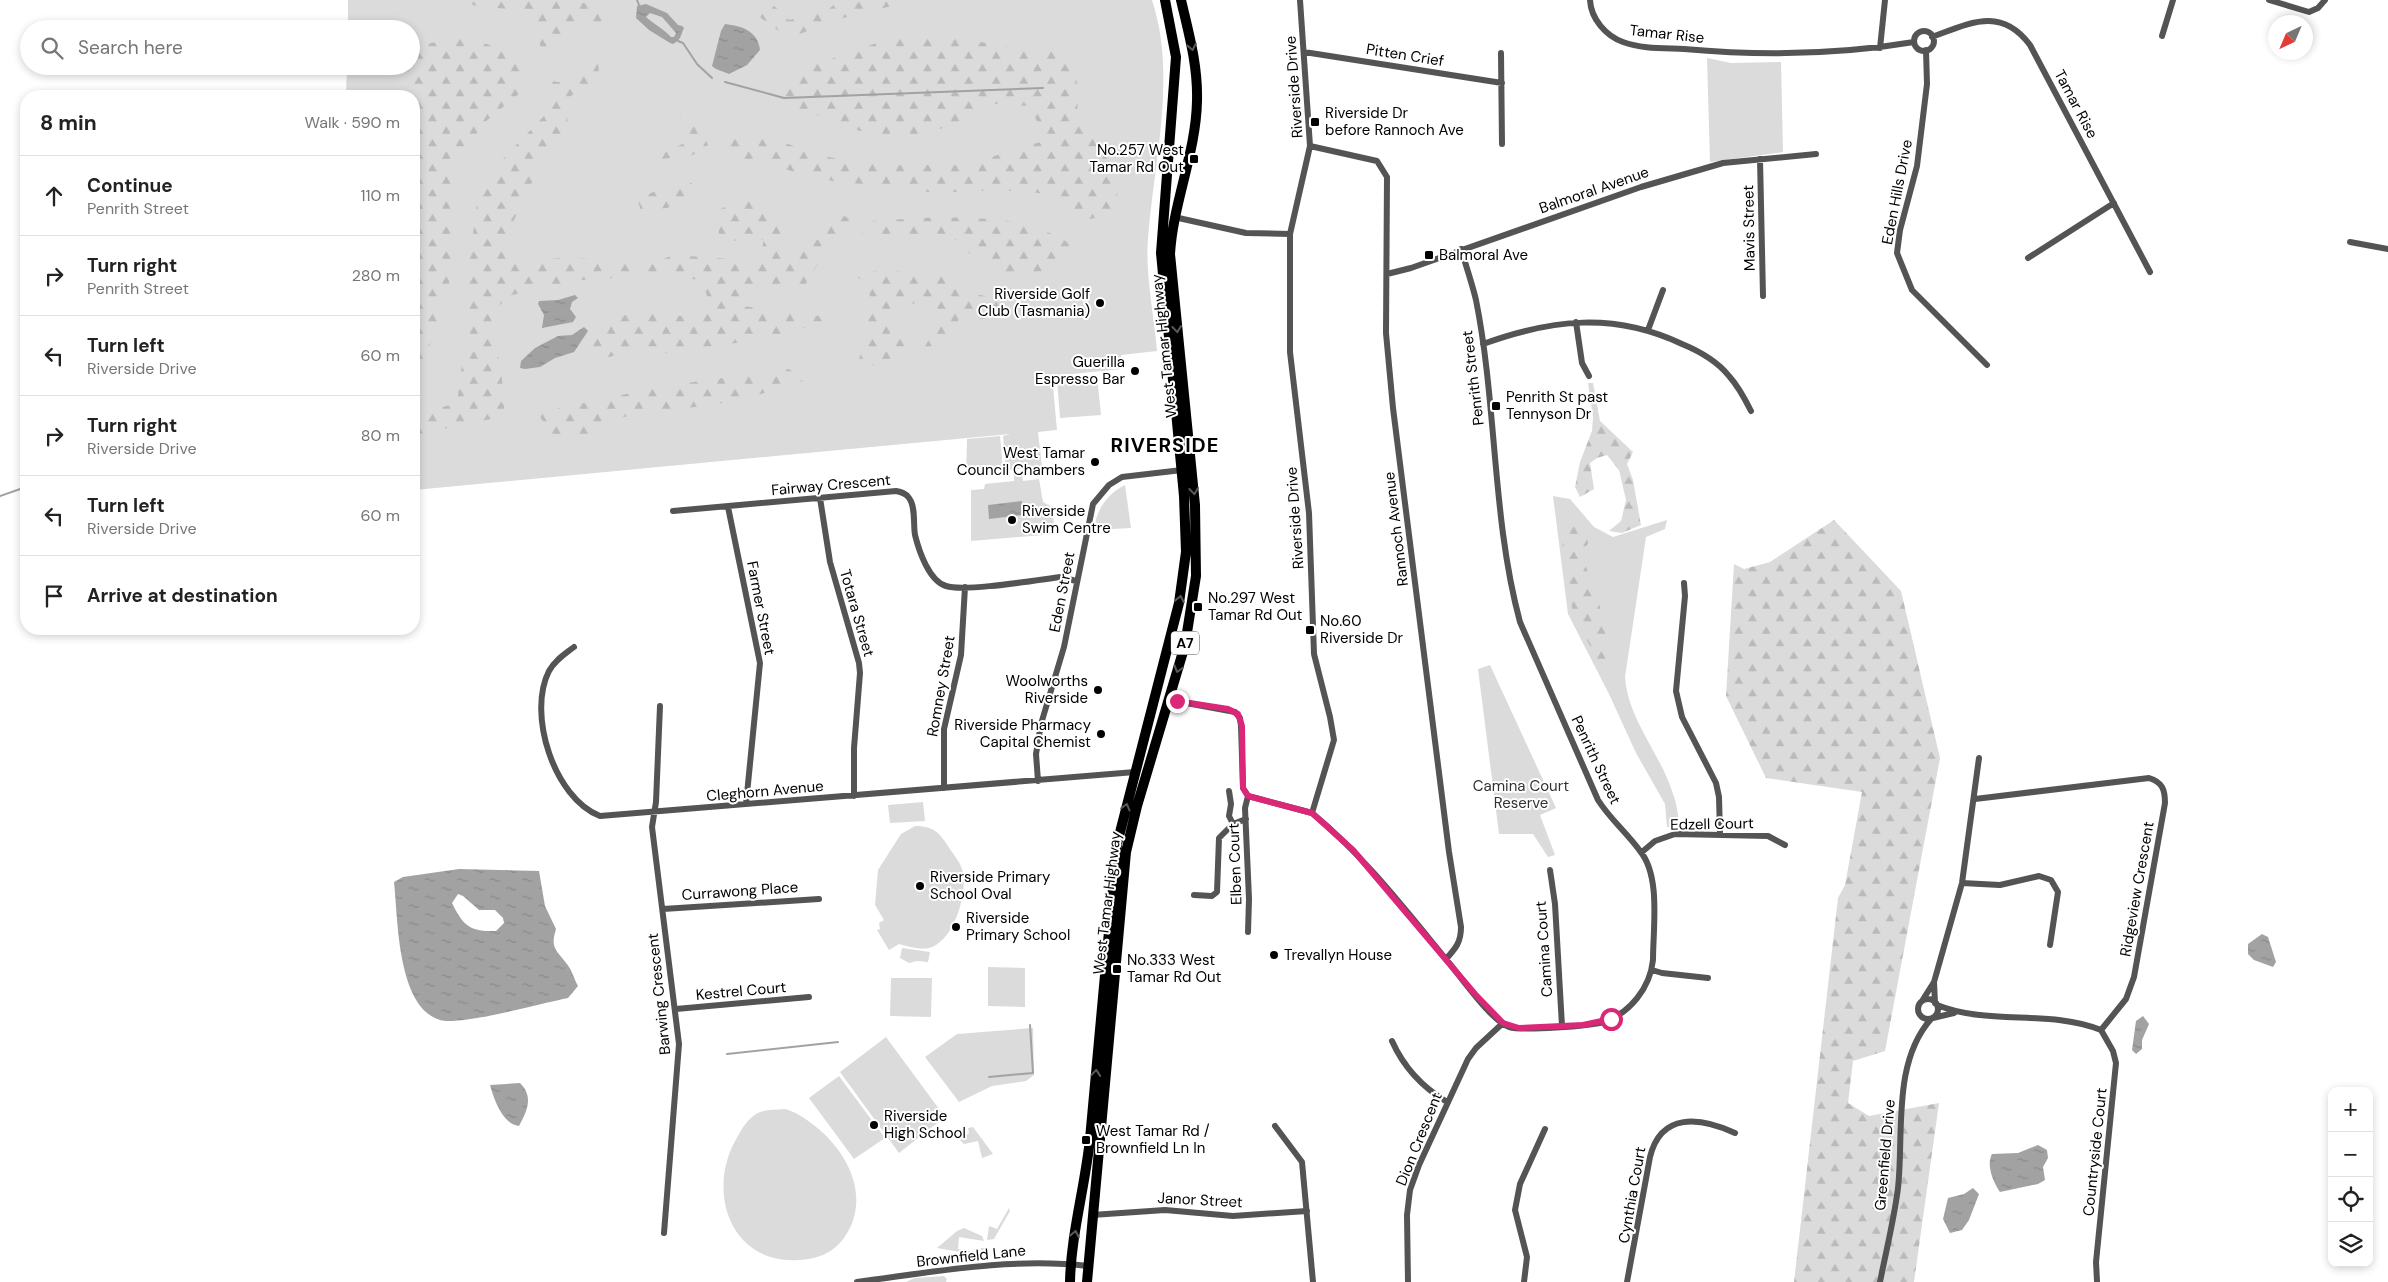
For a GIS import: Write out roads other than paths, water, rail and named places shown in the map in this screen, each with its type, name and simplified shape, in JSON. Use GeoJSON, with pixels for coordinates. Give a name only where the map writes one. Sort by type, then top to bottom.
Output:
{"type":"FeatureCollection","features":[{"type":"Feature","properties":{"kind":"highway","name":"West Tamar Highway"},"geometry":{"type":"LineString","coordinates":[[1070,1282],[1070,1264],[1088,1163],[1114,862],[1135,772],[1177,612],[1184,576],[1186,525],[1161,253],[1176,57],[1165,0]]}},
{"type":"Feature","properties":{"kind":"highway","name":"West Tamar Highway"},"geometry":{"type":"LineString","coordinates":[[1087,1282],[1126,852],[1137,806],[1170,700],[1189,626],[1196,552],[1194,496],[1170,246],[1174,218],[1194,128],[1197,102],[1196,71],[1181,0]]}},
{"type":"Feature","properties":{"kind":"highway"},"geometry":{"type":"LineString","coordinates":[[1154,698],[1170,700]]}},
{"type":"Feature","properties":{"kind":"street","name":"Riverside Drive"},"geometry":{"type":"LineString","coordinates":[[1300,0],[1310,146],[1290,234],[1290,352],[1309,514],[1314,654],[1334,740],[1312,813]]}},
{"type":"Feature","properties":{"kind":"street","name":"Tamar Rise"},"geometry":{"type":"LineString","coordinates":[[1590,0],[1592,10],[1601,27],[1614,38],[1631,44],[1736,54],[1778,55],[1821,54],[1880,48],[1914,42]]}},
{"type":"Feature","properties":{"kind":"street"},"geometry":{"type":"LineString","coordinates":[[1880,48],[1885,0]]}},
{"type":"Feature","properties":{"kind":"street"},"geometry":{"type":"LineString","coordinates":[[2162,36],[2173,0]]}},
{"type":"Feature","properties":{"kind":"street"},"geometry":{"type":"LineString","coordinates":[[2269,0],[2309,12],[2318,8],[2325,0]]}},
{"type":"Feature","properties":{"kind":"street","name":"Tamar Rise"},"geometry":{"type":"LineString","coordinates":[[1932,37],[1983,20],[2003,23],[2023,35],[2030,44],[2150,272]]}},
{"type":"Feature","properties":{"kind":"street"},"geometry":{"type":"LineString","coordinates":[[1923,32],[1928,33],[1932,37],[1931,47],[1926,50],[1918,49],[1914,42],[1917,34],[1923,32]]}},
{"type":"Feature","properties":{"kind":"street","name":"Eden Hills Drive"},"geometry":{"type":"LineString","coordinates":[[1926,50],[1927,84],[1917,166],[1900,230],[1897,253],[1912,290],[1987,365]]}},
{"type":"Feature","properties":{"kind":"street","name":"Pitten Crief"},"geometry":{"type":"LineString","coordinates":[[1304,52],[1502,83]]}},
{"type":"Feature","properties":{"kind":"street"},"geometry":{"type":"LineString","coordinates":[[1501,53],[1502,144]]}},
{"type":"Feature","properties":{"kind":"street","name":"Rannoch Avenue"},"geometry":{"type":"LineString","coordinates":[[1310,146],[1377,161],[1384,170],[1388,184],[1386,333],[1393,408],[1449,852],[1461,927],[1461,938],[1458,946],[1446,959]]}},
{"type":"Feature","properties":{"kind":"street","name":"Balmoral Avenue"},"geometry":{"type":"LineString","coordinates":[[1387,274],[1411,268],[1641,186],[1723,163],[1816,154]]}},
{"type":"Feature","properties":{"kind":"street","name":"Mavis Street"},"geometry":{"type":"LineString","coordinates":[[1760,159],[1763,296]]}},
{"type":"Feature","properties":{"kind":"street"},"geometry":{"type":"LineString","coordinates":[[2028,258],[2114,203]]}},
{"type":"Feature","properties":{"kind":"street"},"geometry":{"type":"LineString","coordinates":[[1174,218],[1246,233],[1290,234]]}},
{"type":"Feature","properties":{"kind":"street"},"geometry":{"type":"LineString","coordinates":[[2350,242],[2388,249]]}},
{"type":"Feature","properties":{"kind":"street","name":"Penrith Street"},"geometry":{"type":"LineString","coordinates":[[1461,249],[1476,299],[1483,344],[1501,507],[1514,600],[1520,622],[1598,800],[1642,852],[1649,865],[1653,888],[1652,970],[1639,996],[1619,1014],[1601,1022],[1519,1028],[1503,1023]]}},
{"type":"Feature","properties":{"kind":"street"},"geometry":{"type":"LineString","coordinates":[[1648,330],[1663,290]]}},
{"type":"Feature","properties":{"kind":"street"},"geometry":{"type":"LineString","coordinates":[[1576,322],[1582,363],[1589,376]]}},
{"type":"Feature","properties":{"kind":"street"},"geometry":{"type":"LineString","coordinates":[[1483,344],[1515,332],[1576,322],[1606,322],[1630,325],[1683,344],[1714,361],[1729,376],[1751,411]]}},
{"type":"Feature","properties":{"kind":"street","name":"Eden Street"},"geometry":{"type":"LineString","coordinates":[[1038,781],[1036,754],[1041,724],[1064,647],[1090,511],[1099,494],[1122,477],[1182,470]]}},
{"type":"Feature","properties":{"kind":"street","name":"Fairway Crescent"},"geometry":{"type":"LineString","coordinates":[[674,511],[902,492],[912,504],[916,535],[926,565],[934,576],[946,586],[965,587],[1061,577],[1076,581]]}},
{"type":"Feature","properties":{"kind":"street","name":"Totara Street"},"geometry":{"type":"LineString","coordinates":[[820,498],[830,562],[859,663],[854,748],[854,796]]}},
{"type":"Feature","properties":{"kind":"street","name":"Farmer Street"},"geometry":{"type":"LineString","coordinates":[[728,507],[760,663],[746,804]]}},
{"type":"Feature","properties":{"kind":"street"},"geometry":{"type":"LineString","coordinates":[[1684,583],[1686,596],[1676,691],[1682,717],[1716,783],[1719,797],[1720,834]]}},
{"type":"Feature","properties":{"kind":"street","name":"Romney Street"},"geometry":{"type":"LineString","coordinates":[[944,788],[944,729],[961,655],[965,587]]}},
{"type":"Feature","properties":{"kind":"street","name":"Cleghorn Avenue"},"geometry":{"type":"LineString","coordinates":[[574,648],[554,663],[544,684],[542,696],[547,745],[562,782],[577,803],[600,816],[1135,772]]}},
{"type":"Feature","properties":{"kind":"street"},"geometry":{"type":"LineString","coordinates":[[1170,700],[1228,709],[1238,714],[1242,726],[1243,788],[1248,796],[1312,813],[1353,850],[1475,994],[1503,1023]]}},
{"type":"Feature","properties":{"kind":"street","name":"Barwing Crescent"},"geometry":{"type":"LineString","coordinates":[[660,706],[652,827],[676,1009],[678,1066],[664,1233]]}},
{"type":"Feature","properties":{"kind":"street"},"geometry":{"type":"LineString","coordinates":[[1955,1012],[1932,1018],[1921,1017],[1918,1007],[1934,982],[1962,883],[1975,799],[1979,758]]}},
{"type":"Feature","properties":{"kind":"street","name":"Ridgeview Crescent"},"geometry":{"type":"LineString","coordinates":[[1975,799],[2149,778],[2157,780],[2163,786],[2165,802],[2134,977],[2126,999],[2101,1030]]}},
{"type":"Feature","properties":{"kind":"street"},"geometry":{"type":"LineString","coordinates":[[1229,791],[1231,804],[1229,816],[1233,824]]}},
{"type":"Feature","properties":{"kind":"street","name":"Elben Court"},"geometry":{"type":"LineString","coordinates":[[1248,796],[1245,808],[1249,899],[1248,932]]}},
{"type":"Feature","properties":{"kind":"street"},"geometry":{"type":"LineString","coordinates":[[1194,895],[1212,896],[1217,892],[1219,838],[1233,824],[1246,819]]}},
{"type":"Feature","properties":{"kind":"street","name":"Edzell Court"},"geometry":{"type":"LineString","coordinates":[[1642,852],[1655,842],[1675,834],[1768,836],[1785,845]]}},
{"type":"Feature","properties":{"kind":"street","name":"Camina Court"},"geometry":{"type":"LineString","coordinates":[[1550,870],[1555,904],[1562,1026]]}},
{"type":"Feature","properties":{"kind":"street"},"geometry":{"type":"LineString","coordinates":[[1962,883],[2000,885],[2039,876],[2051,880],[2058,892],[2050,946]]}},
{"type":"Feature","properties":{"kind":"street","name":"Currawong Place"},"geometry":{"type":"LineString","coordinates":[[663,909],[819,899]]}},
{"type":"Feature","properties":{"kind":"street"},"geometry":{"type":"LineString","coordinates":[[1652,970],[1662,974],[1708,978]]}},
{"type":"Feature","properties":{"kind":"street"},"geometry":{"type":"LineString","coordinates":[[1932,1018],[1937,1013],[1934,982]]}},
{"type":"Feature","properties":{"kind":"street","name":"Kestrel Court"},"geometry":{"type":"LineString","coordinates":[[676,1009],[810,997]]}},
{"type":"Feature","properties":{"kind":"street"},"geometry":{"type":"LineString","coordinates":[[1922,1001],[1928,999],[1955,1012],[2029,1019],[2072,1020],[2101,1030]]}},
{"type":"Feature","properties":{"kind":"street","name":"Greenfield Drive"},"geometry":{"type":"LineString","coordinates":[[1880,1282],[1897,1191],[1907,1074],[1919,1032],[1918,1012]]}},
{"type":"Feature","properties":{"kind":"street","name":"Greenfield Drive"},"geometry":{"type":"LineString","coordinates":[[1919,1032],[1932,1018]]}},
{"type":"Feature","properties":{"kind":"street","name":"Dion Crescent"},"geometry":{"type":"LineString","coordinates":[[1408,1282],[1407,1215],[1410,1190],[1418,1165],[1468,1059],[1476,1048],[1503,1023]]}},
{"type":"Feature","properties":{"kind":"street","name":"Countryside Court"},"geometry":{"type":"LineString","coordinates":[[2097,1281],[2096,1262],[2116,1063],[2113,1051],[2101,1030]]}},
{"type":"Feature","properties":{"kind":"street"},"geometry":{"type":"LineString","coordinates":[[1392,1041],[1398,1056],[1417,1080],[1447,1102]]}},
{"type":"Feature","properties":{"kind":"street","name":"Cynthia Court"},"geometry":{"type":"LineString","coordinates":[[1627,1282],[1650,1157],[1656,1138],[1669,1126],[1684,1122],[1720,1127],[1735,1134]]}},
{"type":"Feature","properties":{"kind":"street"},"geometry":{"type":"LineString","coordinates":[[1275,1126],[1302,1162],[1313,1282]]}},
{"type":"Feature","properties":{"kind":"street"},"geometry":{"type":"LineString","coordinates":[[1524,1282],[1527,1257],[1515,1210],[1520,1184],[1545,1129]]}},
{"type":"Feature","properties":{"kind":"street","name":"Janor Street"},"geometry":{"type":"LineString","coordinates":[[1092,1215],[1165,1210],[1233,1216],[1307,1211]]}},
{"type":"Feature","properties":{"kind":"street","name":"Brownfield Lane"},"geometry":{"type":"LineString","coordinates":[[857,1282],[1025,1262],[1088,1266]]}},
{"type":"Feature","properties":{"kind":"water"},"geometry":{"type":"Polygon","coordinates":[[[646,4],[667,13],[678,25],[684,28],[679,39],[673,44],[649,30],[636,18],[637,6],[646,4]],[[650,13],[646,17],[671,37],[674,37],[676,33],[662,17],[650,13]]]}},
{"type":"Feature","properties":{"kind":"water"},"geometry":{"type":"Polygon","coordinates":[[[725,24],[743,28],[753,34],[760,50],[747,65],[729,74],[712,66],[721,31],[725,24]]]}},
{"type":"Feature","properties":{"kind":"water"},"geometry":{"type":"Polygon","coordinates":[[[575,295],[578,298],[572,302],[570,309],[576,317],[573,322],[542,328],[544,315],[538,304],[539,301],[558,300],[575,295]]]}},
{"type":"Feature","properties":{"kind":"water"},"geometry":{"type":"Polygon","coordinates":[[[584,327],[588,331],[574,352],[555,358],[540,367],[520,368],[521,361],[535,348],[558,336],[572,335],[584,327]]]}},
{"type":"Feature","properties":{"kind":"water"},"geometry":{"type":"Polygon","coordinates":[[[1022,501],[1023,515],[989,519],[988,505],[1022,501]]]}},
{"type":"Feature","properties":{"kind":"water"},"geometry":{"type":"Polygon","coordinates":[[[459,869],[539,871],[545,906],[556,929],[554,935],[555,948],[569,966],[578,986],[568,998],[483,1017],[450,1021],[440,1020],[426,1012],[415,998],[402,960],[394,882],[403,877],[459,869]],[[458,894],[452,903],[468,926],[479,930],[496,931],[504,923],[503,918],[495,910],[479,910],[458,894]]]}},
{"type":"Feature","properties":{"kind":"water"},"geometry":{"type":"Polygon","coordinates":[[[2262,934],[2268,937],[2276,962],[2273,967],[2254,960],[2248,954],[2248,944],[2262,934]]]}},
{"type":"Feature","properties":{"kind":"water"},"geometry":{"type":"Polygon","coordinates":[[[2143,1016],[2149,1024],[2142,1040],[2142,1049],[2136,1054],[2132,1050],[2136,1021],[2143,1016]]]}},
{"type":"Feature","properties":{"kind":"water"},"geometry":{"type":"Polygon","coordinates":[[[520,1083],[527,1094],[528,1104],[519,1126],[508,1121],[503,1116],[496,1104],[490,1085],[520,1083]]]}},
{"type":"Feature","properties":{"kind":"water"},"geometry":{"type":"Polygon","coordinates":[[[2038,1145],[2047,1150],[2048,1158],[2043,1167],[2045,1180],[2038,1184],[2000,1192],[1991,1173],[1990,1158],[1992,1154],[2018,1153],[2038,1145]]]}},
{"type":"Feature","properties":{"kind":"water"},"geometry":{"type":"Polygon","coordinates":[[[1973,1188],[1979,1194],[1969,1220],[1962,1230],[1950,1233],[1943,1219],[1948,1198],[1964,1194],[1973,1188]]]}},
{"type":"Feature","properties":{"kind":"waterway"},"geometry":{"type":"LineString","coordinates":[[637,0],[639,5]]}},
{"type":"Feature","properties":{"kind":"waterway"},"geometry":{"type":"LineString","coordinates":[[678,41],[683,43],[697,64],[712,78]]}},
{"type":"Feature","properties":{"kind":"waterway"},"geometry":{"type":"LineString","coordinates":[[725,82],[784,98],[1043,88]]}},
{"type":"Feature","properties":{"kind":"waterway"},"geometry":{"type":"LineString","coordinates":[[0,496],[20,489]]}},
{"type":"Feature","properties":{"kind":"waterway"},"geometry":{"type":"LineString","coordinates":[[989,1077],[1033,1073],[1030,1025]]}},
{"type":"Feature","properties":{"kind":"waterway"},"geometry":{"type":"LineString","coordinates":[[727,1054],[838,1042]]}},
{"type":"Feature","properties":{"kind":"place","name":"Riverside Dr before Rannoch Ave"},"geometry":{"type":"Point","coordinates":[1315,122]}},
{"type":"Feature","properties":{"kind":"place","name":"No.257 West Tamar Rd Out"},"geometry":{"type":"Point","coordinates":[1194,159]}},
{"type":"Feature","properties":{"kind":"place","name":"Balmoral Ave"},"geometry":{"type":"Point","coordinates":[1429,255]}},
{"type":"Feature","properties":{"kind":"place","name":"Riverside Golf Club (Tasmania)"},"geometry":{"type":"Point","coordinates":[1100,303]}},
{"type":"Feature","properties":{"kind":"place","name":"Guerilla Espresso Bar"},"geometry":{"type":"Point","coordinates":[1135,371]}},
{"type":"Feature","properties":{"kind":"place","name":"Penrith St past Tennyson Dr"},"geometry":{"type":"Point","coordinates":[1496,406]}},
{"type":"Feature","properties":{"kind":"place","name":"West Tamar Council Chambers"},"geometry":{"type":"Point","coordinates":[1095,462]}},
{"type":"Feature","properties":{"kind":"place","name":"Riverside Swim Centre"},"geometry":{"type":"Point","coordinates":[1012,520]}},
{"type":"Feature","properties":{"kind":"place","name":"No.297 West Tamar Rd Out"},"geometry":{"type":"Point","coordinates":[1198,607]}},
{"type":"Feature","properties":{"kind":"place","name":"No.60 Riverside Dr"},"geometry":{"type":"Point","coordinates":[1310,630]}},
{"type":"Feature","properties":{"kind":"place","name":"Woolworths Riverside"},"geometry":{"type":"Point","coordinates":[1098,690]}},
{"type":"Feature","properties":{"kind":"place","name":"Riverside Pharmacy Capital Chemist"},"geometry":{"type":"Point","coordinates":[1101,734]}},
{"type":"Feature","properties":{"kind":"place","name":"Riverside Primary School Oval"},"geometry":{"type":"Point","coordinates":[920,886]}},
{"type":"Feature","properties":{"kind":"place","name":"Riverside Primary School"},"geometry":{"type":"Point","coordinates":[956,927]}},
{"type":"Feature","properties":{"kind":"place","name":"Trevallyn House"},"geometry":{"type":"Point","coordinates":[1274,955]}},
{"type":"Feature","properties":{"kind":"place","name":"No.333 West Tamar Rd Out"},"geometry":{"type":"Point","coordinates":[1117,969]}},
{"type":"Feature","properties":{"kind":"place","name":"Riverside High School"},"geometry":{"type":"Point","coordinates":[874,1125]}},
{"type":"Feature","properties":{"kind":"place","name":"West Tamar Rd / Brownfield Ln In"},"geometry":{"type":"Point","coordinates":[1086,1140]}},
{"type":"Feature","properties":{"kind":"district","name":"RIVERSIDE"},"geometry":{"type":"Point","coordinates":[1165,445]}},
{"type":"Feature","properties":{"kind":"park label","name":"Camina Court Reserve"},"geometry":{"type":"Point","coordinates":[1521,794]}}]}
